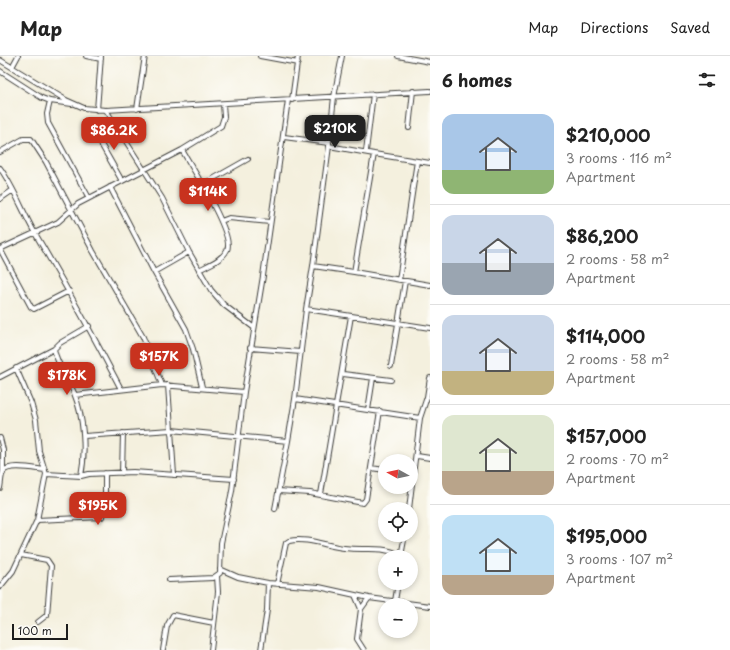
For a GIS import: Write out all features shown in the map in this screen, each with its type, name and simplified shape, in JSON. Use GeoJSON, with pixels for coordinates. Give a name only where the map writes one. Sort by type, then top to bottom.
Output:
{"type":"FeatureCollection","features":[{"type":"Feature","properties":{"kind":"street"},"geometry":{"type":"LineString","coordinates":[[12,67],[18,56]]}},
{"type":"Feature","properties":{"kind":"street"},"geometry":{"type":"LineString","coordinates":[[86,56],[101,58],[97,110]]}},
{"type":"Feature","properties":{"kind":"street"},"geometry":{"type":"LineString","coordinates":[[137,109],[145,56]]}},
{"type":"Feature","properties":{"kind":"street"},"geometry":{"type":"LineString","coordinates":[[260,56],[270,56],[298,62]]}},
{"type":"Feature","properties":{"kind":"street"},"geometry":{"type":"LineString","coordinates":[[211,650],[218,592],[217,576],[220,573],[223,532],[234,479],[253,327],[263,276],[270,222],[298,56]]}},
{"type":"Feature","properties":{"kind":"street"},"geometry":{"type":"LineString","coordinates":[[275,509],[296,399],[306,309],[329,145],[334,97],[342,56]]}},
{"type":"Feature","properties":{"kind":"street"},"geometry":{"type":"LineString","coordinates":[[398,56],[430,62]]}},
{"type":"Feature","properties":{"kind":"street"},"geometry":{"type":"LineString","coordinates":[[0,60],[50,92],[78,105]]}},
{"type":"Feature","properties":{"kind":"street"},"geometry":{"type":"LineString","coordinates":[[0,72],[42,98],[50,101],[78,105],[97,110],[137,109],[430,91]]}},
{"type":"Feature","properties":{"kind":"street"},"geometry":{"type":"LineString","coordinates":[[409,128],[413,92]]}},
{"type":"Feature","properties":{"kind":"street"},"geometry":{"type":"LineString","coordinates":[[366,151],[373,94]]}},
{"type":"Feature","properties":{"kind":"street"},"geometry":{"type":"LineString","coordinates":[[50,101],[47,114],[48,123],[89,198]]}},
{"type":"Feature","properties":{"kind":"street"},"geometry":{"type":"LineString","coordinates":[[69,291],[34,309],[31,307],[0,249],[63,219],[78,204],[110,186],[182,150],[221,126],[224,117],[223,104]]}},
{"type":"Feature","properties":{"kind":"street"},"geometry":{"type":"LineString","coordinates":[[106,110],[162,198],[199,270],[224,305],[253,327]]}},
{"type":"Feature","properties":{"kind":"street"},"geometry":{"type":"LineString","coordinates":[[93,130],[122,181]]}},
{"type":"Feature","properties":{"kind":"street"},"geometry":{"type":"LineString","coordinates":[[284,137],[430,163]]}},
{"type":"Feature","properties":{"kind":"street"},"geometry":{"type":"LineString","coordinates":[[0,152],[23,139],[30,139],[46,162],[93,251],[142,337],[162,385]]}},
{"type":"Feature","properties":{"kind":"street"},"geometry":{"type":"LineString","coordinates":[[182,150],[221,221],[228,249],[220,258],[199,270]]}},
{"type":"Feature","properties":{"kind":"street"},"geometry":{"type":"LineString","coordinates":[[354,272],[374,154]]}},
{"type":"Feature","properties":{"kind":"street"},"geometry":{"type":"LineString","coordinates":[[202,185],[248,159]]}},
{"type":"Feature","properties":{"kind":"street"},"geometry":{"type":"LineString","coordinates":[[399,280],[417,161]]}},
{"type":"Feature","properties":{"kind":"street"},"geometry":{"type":"LineString","coordinates":[[0,168],[35,233],[69,291],[121,389]]}},
{"type":"Feature","properties":{"kind":"street"},"geometry":{"type":"LineString","coordinates":[[110,186],[154,272],[186,329],[193,349],[202,387]]}},
{"type":"Feature","properties":{"kind":"street"},"geometry":{"type":"LineString","coordinates":[[0,199],[13,190]]}},
{"type":"Feature","properties":{"kind":"street"},"geometry":{"type":"LineString","coordinates":[[221,221],[229,218],[270,222]]}},
{"type":"Feature","properties":{"kind":"street"},"geometry":{"type":"LineString","coordinates":[[154,272],[189,252]]}},
{"type":"Feature","properties":{"kind":"street"},"geometry":{"type":"LineString","coordinates":[[313,266],[430,285]]}},
{"type":"Feature","properties":{"kind":"street"},"geometry":{"type":"LineString","coordinates":[[391,366],[397,322],[405,281]]}},
{"type":"Feature","properties":{"kind":"street"},"geometry":{"type":"LineString","coordinates":[[306,309],[430,328]]}},
{"type":"Feature","properties":{"kind":"street"},"geometry":{"type":"LineString","coordinates":[[321,494],[351,316]]}},
{"type":"Feature","properties":{"kind":"street"},"geometry":{"type":"LineString","coordinates":[[0,377],[54,349],[60,343],[88,326]]}},
{"type":"Feature","properties":{"kind":"street"},"geometry":{"type":"LineString","coordinates":[[250,348],[301,352]]}},
{"type":"Feature","properties":{"kind":"street"},"geometry":{"type":"LineString","coordinates":[[54,349],[55,357],[75,395],[84,436],[81,476]]}},
{"type":"Feature","properties":{"kind":"street"},"geometry":{"type":"LineString","coordinates":[[0,587],[13,571],[37,520],[46,472],[39,451],[34,414],[16,368]]}},
{"type":"Feature","properties":{"kind":"street"},"geometry":{"type":"LineString","coordinates":[[342,374],[391,380]]}},
{"type":"Feature","properties":{"kind":"street"},"geometry":{"type":"LineString","coordinates":[[368,410],[373,378]]}},
{"type":"Feature","properties":{"kind":"street"},"geometry":{"type":"LineString","coordinates":[[417,454],[420,418],[427,397],[430,378]]}},
{"type":"Feature","properties":{"kind":"street"},"geometry":{"type":"LineString","coordinates":[[75,395],[162,385],[202,387],[244,392]]}},
{"type":"Feature","properties":{"kind":"street"},"geometry":{"type":"LineString","coordinates":[[168,385],[174,475]]}},
{"type":"Feature","properties":{"kind":"street"},"geometry":{"type":"LineString","coordinates":[[296,399],[420,418]]}},
{"type":"Feature","properties":{"kind":"street"},"geometry":{"type":"LineString","coordinates":[[278,491],[321,494],[332,498],[363,503],[366,500],[380,411]]}},
{"type":"Feature","properties":{"kind":"street"},"geometry":{"type":"LineString","coordinates":[[84,436],[171,430],[288,441]]}},
{"type":"Feature","properties":{"kind":"street"},"geometry":{"type":"LineString","coordinates":[[122,473],[123,433]]}},
{"type":"Feature","properties":{"kind":"street"},"geometry":{"type":"LineString","coordinates":[[0,438],[3,450],[3,472],[0,488]]}},
{"type":"Feature","properties":{"kind":"street"},"geometry":{"type":"LineString","coordinates":[[418,456],[430,458]]}},
{"type":"Feature","properties":{"kind":"street"},"geometry":{"type":"LineString","coordinates":[[3,472],[12,467],[81,476],[105,473],[122,473],[234,479]]}},
{"type":"Feature","properties":{"kind":"street"},"geometry":{"type":"LineString","coordinates":[[370,468],[378,469]]}},
{"type":"Feature","properties":{"kind":"street"},"geometry":{"type":"LineString","coordinates":[[37,520],[102,517],[105,501],[105,473]]}},
{"type":"Feature","properties":{"kind":"street"},"geometry":{"type":"LineString","coordinates":[[277,584],[286,542],[289,541],[318,542],[344,548],[378,548],[384,550]]}},
{"type":"Feature","properties":{"kind":"street"},"geometry":{"type":"LineString","coordinates":[[21,555],[47,560],[50,566],[47,614],[38,622]]}},
{"type":"Feature","properties":{"kind":"street"},"geometry":{"type":"LineString","coordinates":[[220,569],[238,577],[268,583],[340,590],[355,595],[378,599]]}},
{"type":"Feature","properties":{"kind":"street"},"geometry":{"type":"LineString","coordinates":[[168,580],[217,576]]}},
{"type":"Feature","properties":{"kind":"street"},"geometry":{"type":"LineString","coordinates":[[261,650],[267,610],[268,583]]}},
{"type":"Feature","properties":{"kind":"street"},"geometry":{"type":"LineString","coordinates":[[355,595],[361,609]]}},
{"type":"Feature","properties":{"kind":"street"},"geometry":{"type":"LineString","coordinates":[[364,650],[357,639],[361,609],[369,598]]}},
{"type":"Feature","properties":{"kind":"street"},"geometry":{"type":"LineString","coordinates":[[418,604],[430,606]]}},
{"type":"Feature","properties":{"kind":"street"},"geometry":{"type":"LineString","coordinates":[[163,650],[166,626],[173,616],[214,623]]}},
{"type":"Feature","properties":{"kind":"street"},"geometry":{"type":"LineString","coordinates":[[356,650],[361,646]]}}]}
